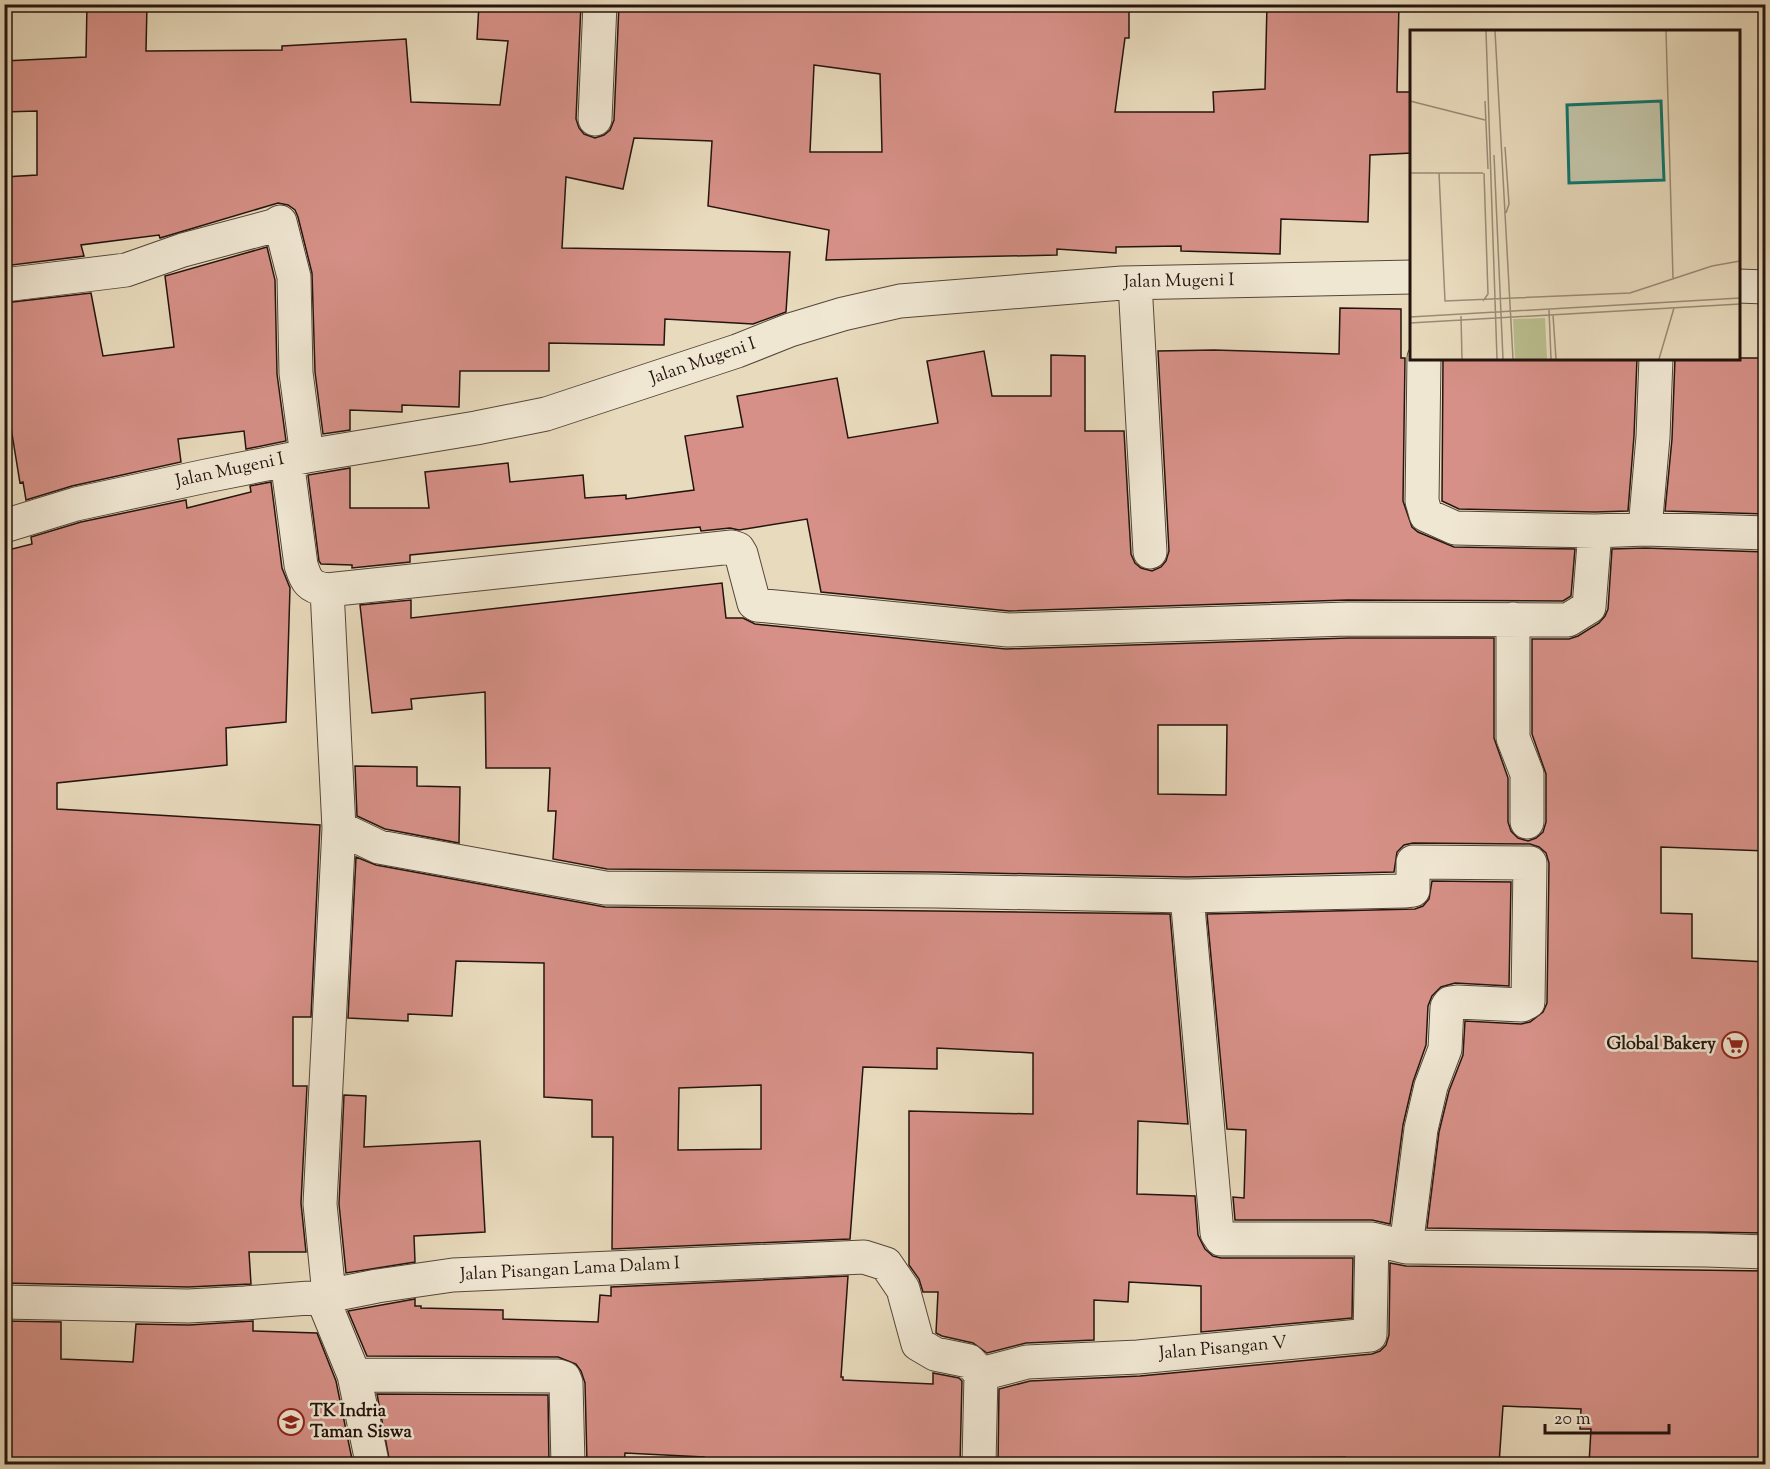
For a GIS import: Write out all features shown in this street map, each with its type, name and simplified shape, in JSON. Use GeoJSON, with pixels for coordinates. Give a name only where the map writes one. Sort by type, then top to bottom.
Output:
{"type":"FeatureCollection","features":[{"type":"Feature","properties":{"kind":"street"},"geometry":{"type":"LineString","coordinates":[[595,119],[600,4]]}},
{"type":"Feature","properties":{"kind":"street"},"geometry":{"type":"LineString","coordinates":[[4,285],[126,270],[183,250],[273,226],[280,222],[294,277],[301,565],[306,579],[315,588],[327,590],[732,547],[738,549],[741,554],[754,603],[757,605],[1008,630],[1348,619],[1568,620],[1589,607],[1595,531]]}},
{"type":"Feature","properties":{"kind":"street","name":"Jalan Mugeni I"},"geometry":{"type":"LineString","coordinates":[[4,526],[76,504],[297,458],[546,414],[737,351],[790,330],[843,314],[900,301],[980,293],[1135,283],[1410,278]]}},
{"type":"Feature","properties":{"kind":"street"},"geometry":{"type":"LineString","coordinates":[[1135,283],[1150,552]]}},
{"type":"Feature","properties":{"kind":"street"},"geometry":{"type":"LineString","coordinates":[[1740,286],[1766,287]]}},
{"type":"Feature","properties":{"kind":"street"},"geometry":{"type":"LineString","coordinates":[[1424,360],[1422,501],[1426,515],[1455,528],[1595,531],[1646,529],[1766,533]]}},
{"type":"Feature","properties":{"kind":"street"},"geometry":{"type":"LineString","coordinates":[[1646,529],[1656,360]]}},
{"type":"Feature","properties":{"kind":"street"},"geometry":{"type":"LineString","coordinates":[[327,590],[339,828],[320,1204],[325,1296],[354,1375],[372,1462]]}},
{"type":"Feature","properties":{"kind":"street"},"geometry":{"type":"LineString","coordinates":[[1513,619],[1513,738],[1527,774],[1527,822]]}},
{"type":"Feature","properties":{"kind":"street"},"geometry":{"type":"LineString","coordinates":[[339,828],[379,847],[605,888],[1187,896],[1404,891],[1413,890],[1413,862],[1530,863],[1528,1002],[1522,1005],[1457,1002],[1450,1004],[1447,1008],[1445,1048],[1431,1086],[1421,1129],[1406,1247]]}},
{"type":"Feature","properties":{"kind":"street"},"geometry":{"type":"LineString","coordinates":[[1187,896],[1217,1233],[1221,1239],[1372,1239],[1406,1247],[1766,1252]]}},
{"type":"Feature","properties":{"kind":"street","name":"Jalan Pisangan V"},"geometry":{"type":"LineString","coordinates":[[981,1374],[1027,1362],[1150,1356],[1370,1335],[1372,1239]]}},
{"type":"Feature","properties":{"kind":"street","name":"Jalan Pisangan Lama Dalam I"},"geometry":{"type":"LineString","coordinates":[[4,1302],[188,1306],[325,1296],[453,1275],[864,1257],[886,1264],[903,1289],[918,1344],[935,1354],[969,1361],[981,1374]]}},
{"type":"Feature","properties":{"kind":"street"},"geometry":{"type":"LineString","coordinates":[[979,1464],[981,1374]]}},
{"type":"Feature","properties":{"kind":"street"},"geometry":{"type":"LineString","coordinates":[[354,1375],[558,1376],[564,1378],[568,1464]]}},
{"type":"Feature","properties":{"kind":"building"},"geometry":{"type":"Polygon","coordinates":[[[87,4],[147,4],[146,51],[282,50],[282,46],[406,39],[411,102],[500,105],[508,41],[477,39],[479,4],[581,4],[576,119],[584,134],[595,138],[610,130],[614,120],[619,4],[1129,4],[1129,38],[1125,38],[1115,112],[1214,112],[1213,92],[1265,89],[1267,4],[1399,4],[1397,92],[1410,92],[1410,153],[1370,155],[1368,222],[1281,219],[1280,254],[1181,251],[1181,246],[1116,247],[1116,253],[1057,249],[1057,255],[826,260],[829,230],[708,206],[712,141],[634,138],[623,189],[566,177],[562,248],[790,252],[786,312],[753,324],[665,319],[664,345],[549,343],[549,371],[460,371],[459,407],[402,405],[402,412],[350,410],[350,430],[323,434],[315,372],[312,273],[298,217],[295,210],[288,205],[278,203],[160,238],[159,235],[81,245],[84,256],[4,266],[4,177],[37,175],[37,111],[4,112],[4,61],[86,57],[87,4]],[[814,65],[810,152],[882,152],[880,74],[814,65]]]}},
{"type":"Feature","properties":{"kind":"building"},"geometry":{"type":"Polygon","coordinates":[[[267,247],[275,280],[277,374],[286,441],[246,449],[244,431],[178,439],[181,462],[72,486],[26,500],[23,482],[20,483],[4,385],[4,303],[91,293],[103,356],[174,347],[165,276],[267,247]]]}},
{"type":"Feature","properties":{"kind":"building"},"geometry":{"type":"Polygon","coordinates":[[[1340,308],[1401,309],[1401,358],[1405,358],[1403,501],[1412,527],[1418,532],[1454,547],[1575,549],[1571,596],[1563,601],[1347,600],[1009,611],[821,592],[807,519],[739,530],[730,528],[701,531],[700,527],[410,555],[410,562],[352,568],[352,565],[321,564],[319,561],[308,475],[350,468],[350,508],[429,508],[425,472],[508,463],[510,482],[583,475],[585,498],[626,495],[626,499],[694,490],[685,436],[743,427],[737,396],[837,378],[848,438],[938,423],[927,361],[984,351],[992,396],[1051,396],[1051,355],[1085,356],[1085,431],[1124,431],[1131,554],[1135,563],[1141,568],[1152,571],[1161,567],[1169,551],[1158,351],[1214,350],[1339,354],[1340,308]]]}},
{"type":"Feature","properties":{"kind":"building"},"geometry":{"type":"Polygon","coordinates":[[[1766,358],[1766,514],[1665,511],[1672,439],[1675,360],[1766,358]]]}},
{"type":"Feature","properties":{"kind":"building"},"geometry":{"type":"Polygon","coordinates":[[[1443,360],[1637,360],[1628,511],[1459,509],[1442,501],[1443,360]]]}},
{"type":"Feature","properties":{"kind":"building"},"geometry":{"type":"Polygon","coordinates":[[[271,482],[282,568],[290,588],[286,722],[226,728],[227,765],[57,783],[57,809],[320,825],[311,1017],[293,1017],[293,1086],[307,1086],[301,1203],[306,1252],[249,1252],[251,1284],[188,1287],[4,1283],[4,551],[32,544],[31,537],[81,522],[186,500],[187,508],[251,492],[250,486],[271,482]]]}},
{"type":"Feature","properties":{"kind":"building"},"geometry":{"type":"Polygon","coordinates":[[[1612,549],[1766,552],[1766,851],[1661,847],[1661,913],[1692,914],[1692,958],[1766,962],[1766,1233],[1427,1228],[1439,1132],[1449,1091],[1463,1055],[1465,1021],[1521,1024],[1530,1022],[1543,1012],[1547,1003],[1549,863],[1546,853],[1539,847],[1530,844],[1413,843],[1404,845],[1397,852],[1394,872],[1187,877],[607,869],[553,859],[556,811],[548,811],[550,768],[486,768],[485,692],[411,699],[412,709],[372,713],[360,605],[411,600],[411,618],[722,583],[726,618],[743,618],[755,624],[1006,649],[1348,638],[1494,638],[1494,738],[1508,778],[1508,822],[1511,831],[1518,838],[1528,841],[1543,832],[1546,822],[1546,774],[1532,734],[1532,639],[1569,639],[1599,623],[1608,609],[1612,549]],[[1158,725],[1158,794],[1226,795],[1227,725],[1158,725]]]}},
{"type":"Feature","properties":{"kind":"building"},"geometry":{"type":"Polygon","coordinates":[[[355,766],[417,767],[417,786],[460,787],[459,843],[385,829],[357,816],[355,766]]]}},
{"type":"Feature","properties":{"kind":"building"},"geometry":{"type":"Polygon","coordinates":[[[356,857],[376,865],[605,907],[1170,914],[1188,1124],[1138,1121],[1137,1194],[1195,1196],[1198,1235],[1205,1249],[1213,1256],[1221,1258],[1353,1258],[1352,1318],[1201,1332],[1201,1286],[1129,1282],[1128,1302],[1094,1300],[1094,1340],[1026,1343],[987,1353],[973,1343],[936,1333],[938,1292],[923,1292],[919,1279],[909,1265],[909,1111],[1033,1114],[1033,1053],[937,1048],[937,1069],[863,1067],[850,1239],[612,1249],[613,1137],[592,1137],[592,1100],[544,1097],[544,963],[456,961],[452,1016],[408,1014],[408,1021],[348,1018],[356,857]],[[761,1085],[679,1088],[678,1150],[761,1149],[761,1085]]]}},
{"type":"Feature","properties":{"kind":"building"},"geometry":{"type":"Polygon","coordinates":[[[1432,881],[1511,882],[1509,986],[1455,983],[1441,987],[1432,996],[1428,1006],[1426,1045],[1413,1082],[1403,1125],[1390,1224],[1372,1220],[1235,1220],[1233,1197],[1244,1198],[1246,1130],[1227,1129],[1207,914],[1415,909],[1423,906],[1429,899],[1432,881]]]}},
{"type":"Feature","properties":{"kind":"building"},"geometry":{"type":"Polygon","coordinates":[[[344,1095],[366,1096],[364,1147],[480,1141],[485,1232],[414,1236],[415,1262],[346,1273],[339,1204],[344,1095]]]}},
{"type":"Feature","properties":{"kind":"building"},"geometry":{"type":"Polygon","coordinates":[[[1390,1263],[1406,1266],[1766,1271],[1766,1464],[1589,1464],[1591,1429],[1580,1429],[1581,1409],[1503,1406],[1499,1464],[1344,1464],[1345,1457],[1262,1458],[1263,1464],[998,1464],[999,1389],[1030,1381],[1140,1376],[1372,1354],[1380,1351],[1386,1345],[1389,1335],[1390,1263]]]}},
{"type":"Feature","properties":{"kind":"building"},"geometry":{"type":"Polygon","coordinates":[[[848,1276],[841,1377],[843,1380],[933,1384],[933,1373],[959,1378],[962,1381],[960,1464],[704,1464],[704,1457],[625,1453],[624,1464],[587,1464],[585,1383],[576,1364],[558,1357],[367,1356],[348,1311],[415,1299],[415,1306],[421,1306],[421,1308],[503,1310],[503,1319],[598,1322],[600,1295],[611,1296],[611,1287],[848,1276]]]}},
{"type":"Feature","properties":{"kind":"building"},"geometry":{"type":"Polygon","coordinates":[[[4,1321],[61,1322],[61,1359],[133,1362],[136,1324],[189,1325],[253,1321],[253,1331],[317,1333],[336,1381],[353,1464],[4,1464],[4,1321]]]}},
{"type":"Feature","properties":{"kind":"building"},"geometry":{"type":"Polygon","coordinates":[[[377,1394],[548,1395],[549,1464],[390,1464],[377,1394]]]}},
{"type":"Feature","properties":{"kind":"place","name":"Global Bakery"},"geometry":{"type":"Point","coordinates":[1735,1045]}},
{"type":"Feature","properties":{"kind":"place","name":"TK Indria Taman Siswa"},"geometry":{"type":"Point","coordinates":[291,1422]}}]}
